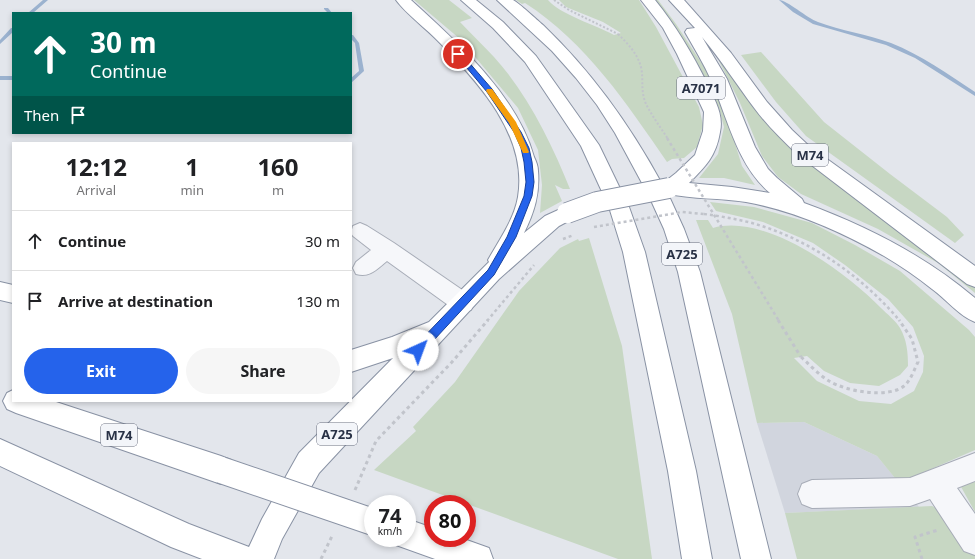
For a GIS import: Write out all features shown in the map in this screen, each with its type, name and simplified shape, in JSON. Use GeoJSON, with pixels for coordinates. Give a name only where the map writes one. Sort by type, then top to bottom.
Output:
{"type":"FeatureCollection","features":[{"type":"Feature","properties":{"kind":"highway","name":"A725"},"geometry":{"type":"LineString","coordinates":[[403,0],[437,32],[475,72],[513,122],[525,148],[530,182],[528,196],[511,237],[491,273]]}},
{"type":"Feature","properties":{"kind":"highway"},"geometry":{"type":"LineString","coordinates":[[468,0],[498,25],[531,59],[590,145],[619,208],[630,239],[635,259],[682,471],[697,559]]}},
{"type":"Feature","properties":{"kind":"highway","name":"A725"},"geometry":{"type":"LineString","coordinates":[[504,0],[556,47],[604,103],[641,161],[674,229],[689,272],[756,559]]}},
{"type":"Feature","properties":{"kind":"highway","name":"A7071"},"geometry":{"type":"LineString","coordinates":[[648,0],[669,28],[685,54],[712,112],[712,131],[703,158],[681,185]]}},
{"type":"Feature","properties":{"kind":"highway","name":"A725"},"geometry":{"type":"LineString","coordinates":[[666,0],[692,33],[712,64],[725,92],[746,147],[761,173],[770,183],[804,210]]}},
{"type":"Feature","properties":{"kind":"highway","name":"M74"},"geometry":{"type":"LineString","coordinates":[[676,0],[700,24],[726,56],[761,106],[786,134],[803,150],[975,278]]}},
{"type":"Feature","properties":{"kind":"highway","name":"A725"},"geometry":{"type":"LineString","coordinates":[[259,559],[272,529],[309,463],[491,273],[552,221],[567,213],[596,202],[681,185],[769,200],[804,210],[841,224],[879,242],[941,283],[975,312]]}},
{"type":"Feature","properties":{"kind":"highway"},"geometry":{"type":"LineString","coordinates":[[0,291],[12,294]]}},
{"type":"Feature","properties":{"kind":"highway"},"geometry":{"type":"LineString","coordinates":[[352,361],[398,346],[440,327]]}},
{"type":"Feature","properties":{"kind":"highway"},"geometry":{"type":"LineString","coordinates":[[0,396],[12,400]]}},
{"type":"Feature","properties":{"kind":"highway","name":"M74"},"geometry":{"type":"LineString","coordinates":[[19,402],[364,519]]}},
{"type":"Feature","properties":{"kind":"highway"},"geometry":{"type":"LineString","coordinates":[[0,452],[182,536],[240,559]]}},
{"type":"Feature","properties":{"kind":"highway"},"geometry":{"type":"LineString","coordinates":[[416,537],[478,559]]}},
{"type":"Feature","properties":{"kind":"lane"},"geometry":{"type":"LineString","coordinates":[[360,231],[463,303]]}},
{"type":"Feature","properties":{"kind":"lane"},"geometry":{"type":"LineString","coordinates":[[364,268],[387,249]]}},
{"type":"Feature","properties":{"kind":"lane"},"geometry":{"type":"LineString","coordinates":[[812,494],[910,492],[975,467]]}},
{"type":"Feature","properties":{"kind":"lane"},"geometry":{"type":"LineString","coordinates":[[936,483],[969,532]]}},
{"type":"Feature","properties":{"kind":"path"},"geometry":{"type":"LineString","coordinates":[[554,0],[565,10],[598,22],[618,34],[631,47],[641,68],[641,88],[646,104],[801,356],[831,382],[856,390],[882,393],[902,388],[910,378],[918,362],[913,340],[898,317],[864,284],[829,259],[792,239],[766,228],[736,219],[704,214],[682,212],[592,228]]}},
{"type":"Feature","properties":{"kind":"path"},"geometry":{"type":"LineString","coordinates":[[562,240],[576,234]]}},
{"type":"Feature","properties":{"kind":"path"},"geometry":{"type":"LineString","coordinates":[[352,497],[376,441],[452,362],[537,262]]}},
{"type":"Feature","properties":{"kind":"path"},"geometry":{"type":"LineString","coordinates":[[321,559],[334,531]]}},
{"type":"Feature","properties":{"kind":"path"},"geometry":{"type":"LineString","coordinates":[[922,559],[915,537],[969,532]]}},
{"type":"Feature","properties":{"kind":"shaded area"},"geometry":{"type":"Polygon","coordinates":[[[804,422],[877,456],[919,507],[785,513],[757,423],[804,422]]]}},
{"type":"Feature","properties":{"kind":"green space"},"geometry":{"type":"Polygon","coordinates":[[[414,0],[449,0],[472,18],[460,22],[506,71],[528,103],[547,137],[570,189],[563,189],[555,185],[562,201],[540,213],[542,185],[538,150],[518,108],[460,39],[414,0]]]}},
{"type":"Feature","properties":{"kind":"green space"},"geometry":{"type":"Polygon","coordinates":[[[516,0],[548,0],[569,15],[614,35],[621,33],[603,22],[566,7],[559,0],[639,0],[656,27],[699,107],[703,125],[697,147],[684,158],[672,159],[667,162],[621,96],[586,55],[547,19],[525,3],[522,4],[516,0]]]}},
{"type":"Feature","properties":{"kind":"green space"},"geometry":{"type":"Polygon","coordinates":[[[654,0],[658,0],[676,24],[708,73],[725,111],[742,166],[755,185],[724,178],[699,178],[718,154],[724,127],[719,108],[705,77],[669,17],[654,0]]]}},
{"type":"Feature","properties":{"kind":"green space"},"geometry":{"type":"Polygon","coordinates":[[[761,52],[824,122],[947,217],[964,235],[955,243],[806,136],[776,102],[741,55],[761,52]]]}},
{"type":"Feature","properties":{"kind":"green space"},"geometry":{"type":"Polygon","coordinates":[[[719,61],[725,61],[771,127],[801,158],[945,261],[975,285],[975,293],[938,263],[878,229],[801,194],[778,177],[762,156],[740,103],[719,61]]]}},
{"type":"Feature","properties":{"kind":"green space"},"geometry":{"type":"Polygon","coordinates":[[[710,202],[754,207],[812,223],[855,245],[900,271],[969,330],[975,337],[975,450],[899,483],[877,456],[804,422],[757,423],[732,314],[696,220],[708,220],[713,228],[734,226],[757,229],[780,237],[804,249],[847,278],[898,325],[906,342],[908,361],[908,366],[900,375],[879,386],[850,383],[824,371],[807,356],[794,358],[817,381],[859,401],[891,404],[914,391],[923,372],[924,356],[913,327],[888,299],[845,265],[813,243],[763,222],[716,211],[710,202]]]}},
{"type":"Feature","properties":{"kind":"green space"},"geometry":{"type":"Polygon","coordinates":[[[589,238],[622,346],[652,559],[618,559],[476,507],[476,495],[443,495],[374,470],[416,431],[413,427],[455,382],[519,291],[560,248],[578,239],[579,241],[589,238]]]}},
{"type":"Feature","properties":{"kind":"green space"},"geometry":{"type":"Polygon","coordinates":[[[975,475],[975,512],[960,485],[975,475]]]}},
{"type":"Feature","properties":{"kind":"green space"},"geometry":{"type":"Polygon","coordinates":[[[932,506],[942,511],[975,545],[975,559],[797,559],[785,513],[932,506]]]}},
{"type":"Feature","properties":{"kind":"waterway"},"geometry":{"type":"LineString","coordinates":[[31,12],[46,0]]}},
{"type":"Feature","properties":{"kind":"waterway"},"geometry":{"type":"LineString","coordinates":[[781,0],[795,11],[815,23],[888,44],[917,57],[975,94]]}},
{"type":"Feature","properties":{"kind":"waterway"},"geometry":{"type":"LineString","coordinates":[[326,9],[329,12]]}},
{"type":"Feature","properties":{"kind":"waterway"},"geometry":{"type":"LineString","coordinates":[[0,43],[12,30]]}},
{"type":"Feature","properties":{"kind":"waterway"},"geometry":{"type":"LineString","coordinates":[[352,37],[357,43],[362,71],[352,80]]}},
{"type":"Feature","properties":{"kind":"waterway"},"geometry":{"type":"LineString","coordinates":[[0,78],[12,78]]}},
{"type":"Feature","properties":{"kind":"slow traffic"},"geometry":{"type":"LineString","coordinates":[[490,91],[513,122],[526,152]]}},
{"type":"Feature","properties":{"kind":"route"},"geometry":{"type":"LineString","coordinates":[[418,350],[491,273],[524,210],[530,182],[525,148],[513,122],[475,72],[458,54]]}}]}
